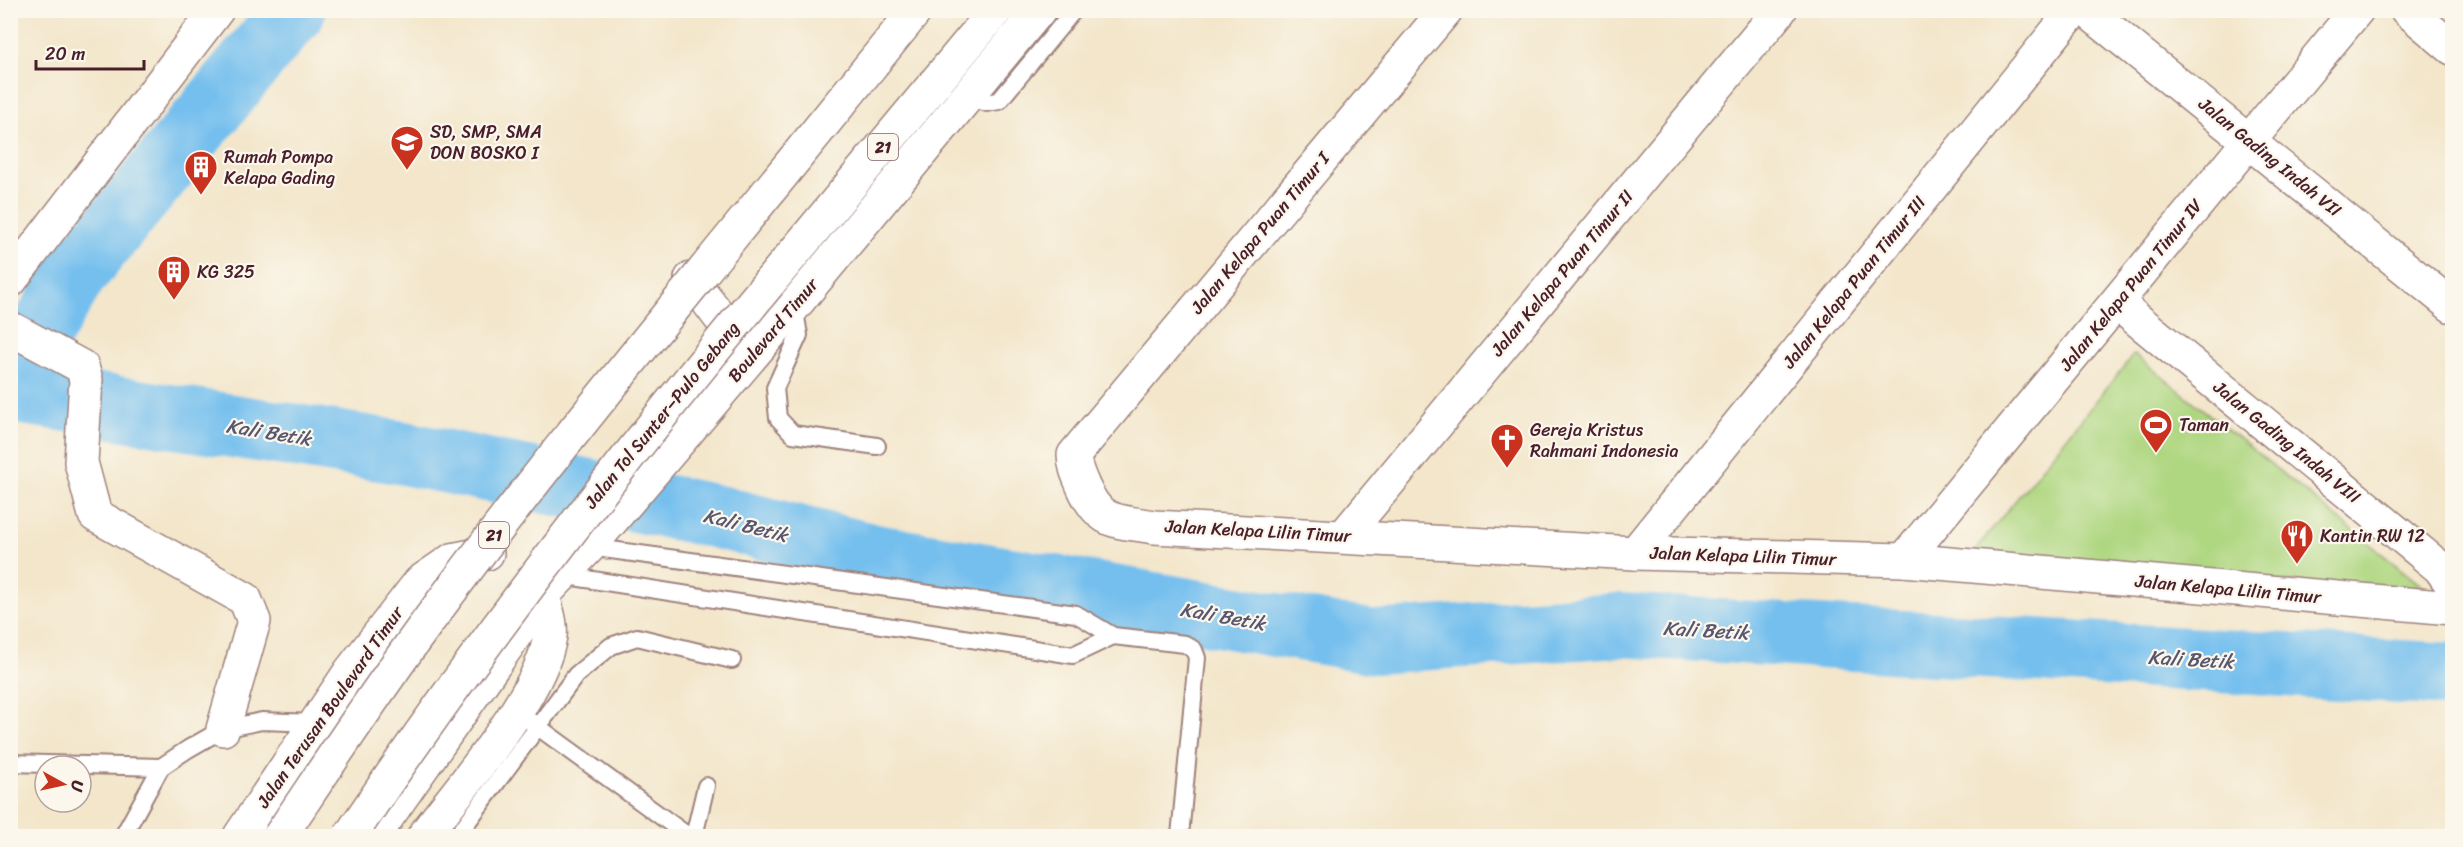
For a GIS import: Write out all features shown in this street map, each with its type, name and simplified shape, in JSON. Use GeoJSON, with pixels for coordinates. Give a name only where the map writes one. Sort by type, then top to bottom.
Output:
{"type":"FeatureCollection","features":[{"type":"Feature","properties":{"kind":"main road"},"geometry":{"type":"LineString","coordinates":[[10,281],[218,10]]}},
{"type":"Feature","properties":{"kind":"main road"},"geometry":{"type":"LineString","coordinates":[[286,837],[344,747],[487,553],[526,505],[691,279],[898,10]]}},
{"type":"Feature","properties":{"kind":"main road","name":"21"},"geometry":{"type":"LineString","coordinates":[[280,837],[423,628],[546,466],[916,10]]}},
{"type":"Feature","properties":{"kind":"main road","name":"Jalan Tol Sunter–Pulo Gebang"},"geometry":{"type":"LineString","coordinates":[[350,837],[414,742],[544,562],[655,420],[996,10]]}},
{"type":"Feature","properties":{"kind":"main road","name":"Boulevard Timur"},"geometry":{"type":"LineString","coordinates":[[374,837],[506,647],[552,585],[595,540],[794,306],[1039,10]]}},
{"type":"Feature","properties":{"kind":"main road","name":"Jalan Kelapa Puan Timur I"},"geometry":{"type":"LineString","coordinates":[[1074,455],[1446,10]]}},
{"type":"Feature","properties":{"kind":"main road","name":"Jalan Kelapa Puan Timur II"},"geometry":{"type":"LineString","coordinates":[[1345,535],[1780,10]]}},
{"type":"Feature","properties":{"kind":"main road","name":"Jalan Kelapa Puan Timur III"},"geometry":{"type":"LineString","coordinates":[[1635,553],[2074,10]]}},
{"type":"Feature","properties":{"kind":"main road","name":"Jalan Gading Indah VII"},"geometry":{"type":"LineString","coordinates":[[2086,10],[2452,306]]}},
{"type":"Feature","properties":{"kind":"main road","name":"Jalan Kelapa Puan Timur IV"},"geometry":{"type":"LineString","coordinates":[[1904,560],[2357,10]]}},
{"type":"Feature","properties":{"kind":"main road"},"geometry":{"type":"LineString","coordinates":[[2407,10],[2452,48]]}},
{"type":"Feature","properties":{"kind":"main road"},"geometry":{"type":"LineString","coordinates":[[691,279],[750,357]]}},
{"type":"Feature","properties":{"kind":"main road","name":"Jalan Gading Indah VIII"},"geometry":{"type":"LineString","coordinates":[[2117,303],[2440,568],[2452,585]]}},
{"type":"Feature","properties":{"kind":"main road"},"geometry":{"type":"LineString","coordinates":[[10,328],[82,367],[86,380],[81,462],[94,515],[245,599],[254,621],[223,729]]}},
{"type":"Feature","properties":{"kind":"main road","name":"Jalan Kelapa Lilin Timur"},"geometry":{"type":"LineString","coordinates":[[1074,455],[1074,464],[1093,507],[1104,518],[1154,526],[1635,553],[1904,560],[2452,608]]}},
{"type":"Feature","properties":{"kind":"main road","name":"Jalan Terusan Boulevard Timur"},"geometry":{"type":"LineString","coordinates":[[240,837],[314,723],[420,582],[453,560],[487,553]]}},
{"type":"Feature","properties":{"kind":"main road"},"geometry":{"type":"LineString","coordinates":[[424,837],[526,718],[551,633],[552,585]]}},
{"type":"Feature","properties":{"kind":"lane"},"geometry":{"type":"LineString","coordinates":[[966,98],[987,104],[999,101],[1074,10]]}},
{"type":"Feature","properties":{"kind":"lane"},"geometry":{"type":"LineString","coordinates":[[794,306],[799,335],[775,388],[778,418],[793,434],[877,446]]}},
{"type":"Feature","properties":{"kind":"lane"},"geometry":{"type":"LineString","coordinates":[[595,540],[1076,614],[1113,636],[1185,644],[1194,650],[1197,658],[1180,837]]}},
{"type":"Feature","properties":{"kind":"lane"},"geometry":{"type":"LineString","coordinates":[[552,585],[1073,655],[1113,636]]}},
{"type":"Feature","properties":{"kind":"lane"},"geometry":{"type":"LineString","coordinates":[[457,837],[526,718],[611,646],[637,637],[732,660]]}},
{"type":"Feature","properties":{"kind":"lane"},"geometry":{"type":"LineString","coordinates":[[526,718],[688,837]]}},
{"type":"Feature","properties":{"kind":"lane"},"geometry":{"type":"LineString","coordinates":[[123,837],[161,767],[223,729],[262,721],[314,723]]}},
{"type":"Feature","properties":{"kind":"lane"},"geometry":{"type":"LineString","coordinates":[[10,763],[161,767]]}},
{"type":"Feature","properties":{"kind":"lane"},"geometry":{"type":"LineString","coordinates":[[694,837],[706,786]]}},
{"type":"Feature","properties":{"kind":"green space","name":"Taman"},"geometry":{"type":"Polygon","coordinates":[[[2134,354],[2433,595],[1973,553],[2134,354]]]}},
{"type":"Feature","properties":{"kind":"waterway"},"geometry":{"type":"LineString","coordinates":[[10,385],[75,274],[294,10]]}},
{"type":"Feature","properties":{"kind":"waterway","name":"Kali Betik"},"geometry":{"type":"LineString","coordinates":[[10,391],[404,453],[718,517],[875,556],[1375,642],[1620,625],[2452,675]]}},
{"type":"Feature","properties":{"kind":"place","name":"SD, SMP, SMA DON BOSKO I"},"geometry":{"type":"Point","coordinates":[407,171]}},
{"type":"Feature","properties":{"kind":"place","name":"Rumah Pompa Kelapa Gading"},"geometry":{"type":"Point","coordinates":[201,196]}},
{"type":"Feature","properties":{"kind":"place","name":"KG 325"},"geometry":{"type":"Point","coordinates":[174,301]}},
{"type":"Feature","properties":{"kind":"place","name":"Taman"},"geometry":{"type":"Point","coordinates":[2156,454]}},
{"type":"Feature","properties":{"kind":"place","name":"Gereja Kristus Rahmani Indonesia"},"geometry":{"type":"Point","coordinates":[1507,469]}},
{"type":"Feature","properties":{"kind":"place","name":"Kantin RW 12"},"geometry":{"type":"Point","coordinates":[2297,565]}}]}
